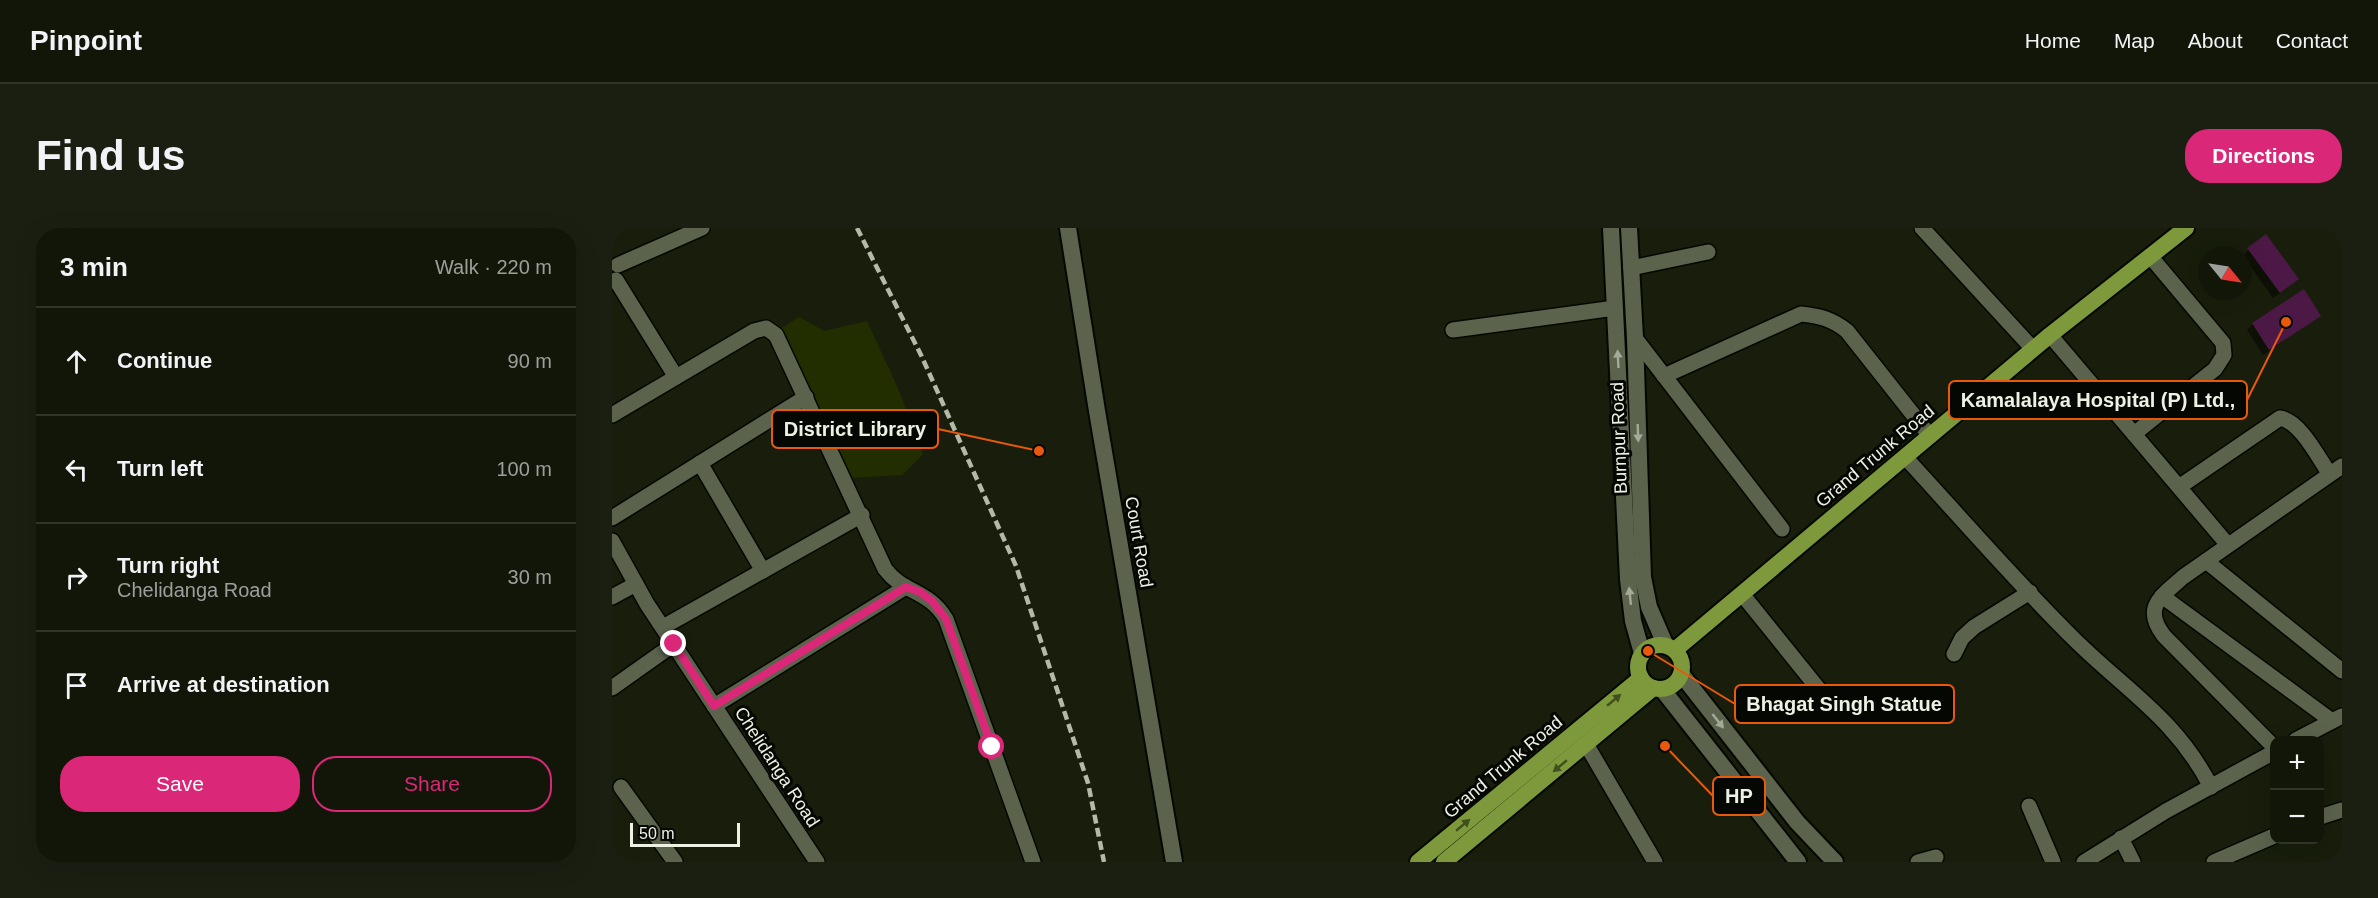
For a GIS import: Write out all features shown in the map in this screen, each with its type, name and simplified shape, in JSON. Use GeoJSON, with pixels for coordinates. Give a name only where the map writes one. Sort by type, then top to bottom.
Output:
{"type":"FeatureCollection","features":[{"type":"Feature","properties":{"kind":"main road","name":"Grand Trunk Road"},"geometry":{"type":"LineString","coordinates":[[1642,653],[1652,645],[1670,647],[1742,594],[2033,349],[2186,228]]}},
{"type":"Feature","properties":{"kind":"main road"},"geometry":{"type":"LineString","coordinates":[[1670,647],[1683,662],[1682,675]]}},
{"type":"Feature","properties":{"kind":"main road"},"geometry":{"type":"LineString","coordinates":[[1642,653],[1638,661],[1652,685]]}},
{"type":"Feature","properties":{"kind":"main road","name":"Grand Trunk Road"},"geometry":{"type":"LineString","coordinates":[[1418,862],[1652,685],[1674,685],[1682,675]]}},
{"type":"Feature","properties":{"kind":"main road","name":"Grand Trunk Road"},"geometry":{"type":"LineString","coordinates":[[1444,862],[1586,744],[1652,685]]}},
{"type":"Feature","properties":{"kind":"street"},"geometry":{"type":"LineString","coordinates":[[676,377],[615,271],[702,228]]}},
{"type":"Feature","properties":{"kind":"street","name":"Court Road"},"geometry":{"type":"LineString","coordinates":[[1068,228],[1174,862]]}},
{"type":"Feature","properties":{"kind":"street"},"geometry":{"type":"LineString","coordinates":[[1611,228],[1628,579],[1633,621],[1642,653]]}},
{"type":"Feature","properties":{"kind":"street","name":"Burnpur Road"},"geometry":{"type":"LineString","coordinates":[[1629,228],[1643,578],[1649,607],[1670,647]]}},
{"type":"Feature","properties":{"kind":"street"},"geometry":{"type":"LineString","coordinates":[[1922,228],[2033,349]]}},
{"type":"Feature","properties":{"kind":"street"},"geometry":{"type":"LineString","coordinates":[[1631,268],[1708,252]]}},
{"type":"Feature","properties":{"kind":"street"},"geometry":{"type":"LineString","coordinates":[[2134,434],[2215,369],[2224,355],[2223,343],[2150,256]]}},
{"type":"Feature","properties":{"kind":"street"},"geometry":{"type":"LineString","coordinates":[[1453,330],[1615,308]]}},
{"type":"Feature","properties":{"kind":"street"},"geometry":{"type":"LineString","coordinates":[[1664,376],[1801,314],[1822,316],[1836,322],[1847,331],[1930,436]]}},
{"type":"Feature","properties":{"kind":"street"},"geometry":{"type":"LineString","coordinates":[[612,415],[739,339],[766,328],[776,334],[862,515],[885,569],[892,579],[920,592],[932,601],[946,619],[1033,862]]}},
{"type":"Feature","properties":{"kind":"street"},"geometry":{"type":"LineString","coordinates":[[2050,335],[2228,545]]}},
{"type":"Feature","properties":{"kind":"street"},"geometry":{"type":"LineString","coordinates":[[1635,338],[1782,529]]}},
{"type":"Feature","properties":{"kind":"street"},"geometry":{"type":"LineString","coordinates":[[612,518],[806,397]]}},
{"type":"Feature","properties":{"kind":"street"},"geometry":{"type":"LineString","coordinates":[[2179,488],[2280,418],[2289,419],[2336,470],[2183,577],[2162,596],[2153,610],[2154,623],[2164,636],[2270,743]]}},
{"type":"Feature","properties":{"kind":"street"},"geometry":{"type":"LineString","coordinates":[[1905,457],[2076,641],[2131,688],[2175,732],[2197,759],[2211,787]]}},
{"type":"Feature","properties":{"kind":"street"},"geometry":{"type":"LineString","coordinates":[[700,463],[763,571]]}},
{"type":"Feature","properties":{"kind":"street"},"geometry":{"type":"LineString","coordinates":[[663,627],[862,515]]}},
{"type":"Feature","properties":{"kind":"street","name":"Chelidanga Road"},"geometry":{"type":"LineString","coordinates":[[612,541],[663,627],[817,862]]}},
{"type":"Feature","properties":{"kind":"street"},"geometry":{"type":"LineString","coordinates":[[2206,561],[2342,671]]}},
{"type":"Feature","properties":{"kind":"street"},"geometry":{"type":"LineString","coordinates":[[612,597],[636,584]]}},
{"type":"Feature","properties":{"kind":"street"},"geometry":{"type":"LineString","coordinates":[[714,706],[906,587]]}},
{"type":"Feature","properties":{"kind":"street"},"geometry":{"type":"LineString","coordinates":[[1954,654],[1962,638],[1974,627],[2030,591]]}},
{"type":"Feature","properties":{"kind":"street"},"geometry":{"type":"LineString","coordinates":[[1742,594],[1825,698]]}},
{"type":"Feature","properties":{"kind":"street"},"geometry":{"type":"LineString","coordinates":[[2162,596],[2337,718],[2305,736]]}},
{"type":"Feature","properties":{"kind":"street"},"geometry":{"type":"LineString","coordinates":[[612,688],[674,644]]}},
{"type":"Feature","properties":{"kind":"street"},"geometry":{"type":"LineString","coordinates":[[1682,675],[1797,822],[1836,862]]}},
{"type":"Feature","properties":{"kind":"street"},"geometry":{"type":"LineString","coordinates":[[1652,685],[1798,862]]}},
{"type":"Feature","properties":{"kind":"street"},"geometry":{"type":"LineString","coordinates":[[1586,744],[1655,862]]}},
{"type":"Feature","properties":{"kind":"street"},"geometry":{"type":"LineString","coordinates":[[2084,862],[2166,811],[2270,754]]}},
{"type":"Feature","properties":{"kind":"street"},"geometry":{"type":"LineString","coordinates":[[621,787],[675,862]]}},
{"type":"Feature","properties":{"kind":"street"},"geometry":{"type":"LineString","coordinates":[[2029,806],[2053,862]]}},
{"type":"Feature","properties":{"kind":"street"},"geometry":{"type":"LineString","coordinates":[[2324,815],[2342,810]]}},
{"type":"Feature","properties":{"kind":"street"},"geometry":{"type":"LineString","coordinates":[[2121,838],[2133,862]]}},
{"type":"Feature","properties":{"kind":"street"},"geometry":{"type":"LineString","coordinates":[[2214,862],[2270,838]]}},
{"type":"Feature","properties":{"kind":"street"},"geometry":{"type":"LineString","coordinates":[[1918,862],[1936,857]]}},
{"type":"Feature","properties":{"kind":"green space"},"geometry":{"type":"Polygon","coordinates":[[[799,317],[824,331],[867,321],[897,386],[923,454],[902,475],[849,478],[779,330],[799,317]]]}},
{"type":"Feature","properties":{"kind":"building"},"geometry":{"type":"Polygon","coordinates":[[[2266,234],[2299,279],[2280,293],[2252,255],[2252,246],[2250,246],[2266,234]]]}},
{"type":"Feature","properties":{"kind":"building"},"geometry":{"type":"Polygon","coordinates":[[[2304,289],[2321,316],[2269,350],[2252,323],[2304,289]]]}},
{"type":"Feature","properties":{"kind":"railway"},"geometry":{"type":"LineString","coordinates":[[857,228],[921,355],[1016,566],[1088,783],[1104,862]]}},
{"type":"Feature","properties":{"kind":"place","name":"Kamalalaya Hospital (P) Ltd.,"},"geometry":{"type":"Point","coordinates":[2286,322]}},
{"type":"Feature","properties":{"kind":"place","name":"District Library"},"geometry":{"type":"Point","coordinates":[1039,451]}},
{"type":"Feature","properties":{"kind":"place","name":"Bhagat Singh Statue"},"geometry":{"type":"Point","coordinates":[1648,651]}},
{"type":"Feature","properties":{"kind":"place","name":"HP"},"geometry":{"type":"Point","coordinates":[1665,746]}},
{"type":"Feature","properties":{"kind":"route"},"geometry":{"type":"LineString","coordinates":[[674,644],[714,706],[906,587],[920,592],[932,601],[946,619],[992,747]]}}]}
